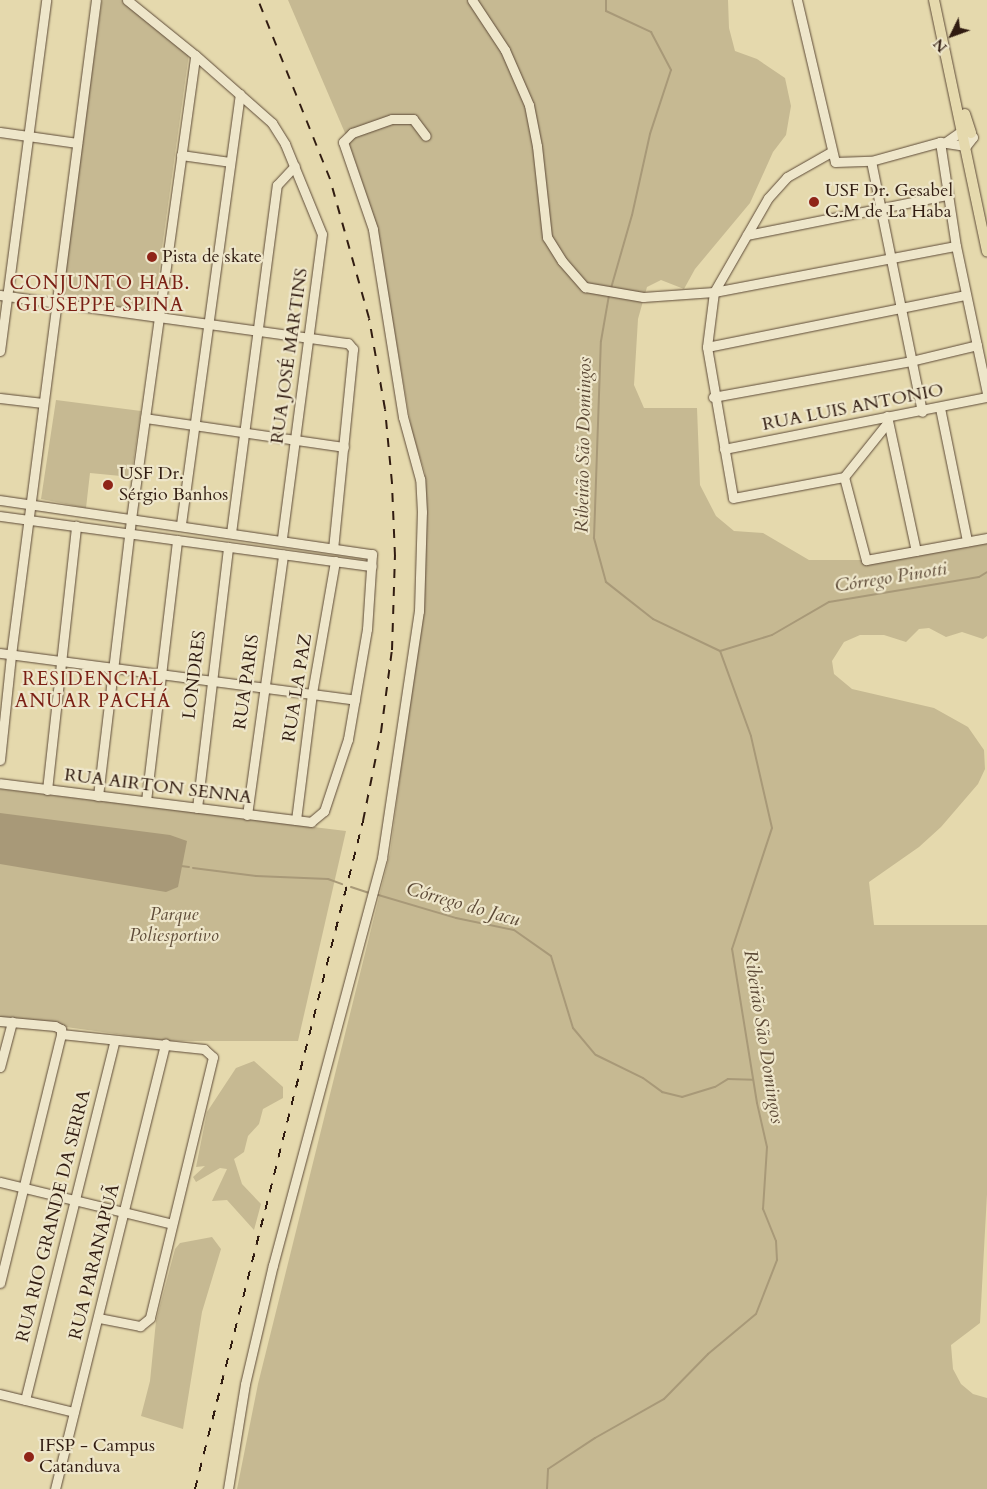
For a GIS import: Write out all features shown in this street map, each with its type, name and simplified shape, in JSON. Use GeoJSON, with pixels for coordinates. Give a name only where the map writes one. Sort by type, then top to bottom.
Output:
{"type":"FeatureCollection","features":[{"type":"Feature","properties":{"kind":"main road"},"geometry":{"type":"LineString","coordinates":[[934,0],[987,252]]}},
{"type":"Feature","properties":{"kind":"street"},"geometry":{"type":"LineString","coordinates":[[0,351],[4,295],[46,0]]}},
{"type":"Feature","properties":{"kind":"street"},"geometry":{"type":"LineString","coordinates":[[0,760],[30,504],[96,0]]}},
{"type":"Feature","properties":{"kind":"street","name":"RUA JOSÉ MARTINS"},"geometry":{"type":"LineString","coordinates":[[127,0],[195,55],[272,124],[295,166],[322,234],[282,540]]}},
{"type":"Feature","properties":{"kind":"street"},"geometry":{"type":"LineString","coordinates":[[472,0],[505,50],[529,105],[537,146],[547,237],[580,283],[610,293],[667,297],[714,292],[956,246]]}},
{"type":"Feature","properties":{"kind":"street"},"geometry":{"type":"LineString","coordinates":[[797,0],[831,152],[838,164],[871,161],[964,138]]}},
{"type":"Feature","properties":{"kind":"street"},"geometry":{"type":"LineString","coordinates":[[98,796],[112,667],[144,418],[195,55]]}},
{"type":"Feature","properties":{"kind":"street"},"geometry":{"type":"LineString","coordinates":[[181,524],[240,94]]}},
{"type":"Feature","properties":{"kind":"street"},"geometry":{"type":"LineString","coordinates":[[228,1489],[245,1384],[273,1265],[382,858],[414,631],[419,611],[422,512],[420,479],[403,417],[373,228],[343,142],[352,134],[392,119],[409,118],[426,136]]}},
{"type":"Feature","properties":{"kind":"street"},"geometry":{"type":"LineString","coordinates":[[0,132],[77,143]]}},
{"type":"Feature","properties":{"kind":"street"},"geometry":{"type":"LineString","coordinates":[[943,142],[947,195],[987,393]]}},
{"type":"Feature","properties":{"kind":"street"},"geometry":{"type":"LineString","coordinates":[[831,152],[787,177],[768,198],[714,292],[707,347],[713,397],[733,498],[844,477],[888,419]]}},
{"type":"Feature","properties":{"kind":"street"},"geometry":{"type":"LineString","coordinates":[[180,155],[230,162]]}},
{"type":"Feature","properties":{"kind":"street"},"geometry":{"type":"LineString","coordinates":[[871,161],[898,309],[922,412]]}},
{"type":"Feature","properties":{"kind":"street"},"geometry":{"type":"LineString","coordinates":[[231,533],[277,184],[295,166]]}},
{"type":"Feature","properties":{"kind":"street"},"geometry":{"type":"LineString","coordinates":[[747,235],[947,195]]}},
{"type":"Feature","properties":{"kind":"street"},"geometry":{"type":"LineString","coordinates":[[4,295],[348,343],[353,349],[334,548]]}},
{"type":"Feature","properties":{"kind":"street"},"geometry":{"type":"LineString","coordinates":[[707,347],[966,295]]}},
{"type":"Feature","properties":{"kind":"street"},"geometry":{"type":"LineString","coordinates":[[713,397],[911,361],[977,345]]}},
{"type":"Feature","properties":{"kind":"street","name":"RUA LUIS ANTONIO"},"geometry":{"type":"LineString","coordinates":[[724,449],[888,419],[987,397]]}},
{"type":"Feature","properties":{"kind":"street"},"geometry":{"type":"LineString","coordinates":[[0,398],[43,403]]}},
{"type":"Feature","properties":{"kind":"street"},"geometry":{"type":"LineString","coordinates":[[940,408],[967,541]]}},
{"type":"Feature","properties":{"kind":"street"},"geometry":{"type":"LineString","coordinates":[[144,418],[344,447]]}},
{"type":"Feature","properties":{"kind":"street"},"geometry":{"type":"LineString","coordinates":[[888,419],[916,551]]}},
{"type":"Feature","properties":{"kind":"street"},"geometry":{"type":"LineString","coordinates":[[844,477],[866,560],[987,538]]}},
{"type":"Feature","properties":{"kind":"street"},"geometry":{"type":"LineString","coordinates":[[0,500],[131,519],[181,524],[372,554],[367,629],[355,700],[262,686],[0,653]]}},
{"type":"Feature","properties":{"kind":"street"},"geometry":{"type":"LineString","coordinates":[[0,516],[372,566]]}},
{"type":"Feature","properties":{"kind":"street"},"geometry":{"type":"LineString","coordinates":[[47,790],[76,526]]}},
{"type":"Feature","properties":{"kind":"street"},"geometry":{"type":"LineString","coordinates":[[146,801],[177,540]]}},
{"type":"Feature","properties":{"kind":"street","name":"LONDRES"},"geometry":{"type":"LineString","coordinates":[[197,808],[210,680],[228,547]]}},
{"type":"Feature","properties":{"kind":"street","name":"RUA PARIS"},"geometry":{"type":"LineString","coordinates":[[247,815],[262,686],[283,554]]}},
{"type":"Feature","properties":{"kind":"street","name":"RUA LA PAZ"},"geometry":{"type":"LineString","coordinates":[[296,820],[312,693],[335,561]]}},
{"type":"Feature","properties":{"kind":"street","name":"RUA AIRTON SENNA"},"geometry":{"type":"LineString","coordinates":[[0,783],[311,822],[324,811],[340,771],[355,700]]}},
{"type":"Feature","properties":{"kind":"street"},"geometry":{"type":"LineString","coordinates":[[0,1021],[55,1026],[61,1029],[0,1283]]}},
{"type":"Feature","properties":{"kind":"street"},"geometry":{"type":"LineString","coordinates":[[0,1068],[12,1022]]}},
{"type":"Feature","properties":{"kind":"street"},"geometry":{"type":"LineString","coordinates":[[61,1034],[165,1043],[204,1049],[213,1057],[150,1318],[140,1326],[98,1318]]}},
{"type":"Feature","properties":{"kind":"street","name":"RUA RIO GRANDE DA SERRA"},"geometry":{"type":"LineString","coordinates":[[25,1400],[115,1040]]}},
{"type":"Feature","properties":{"kind":"street","name":"RUA PARANAPUÃ"},"geometry":{"type":"LineString","coordinates":[[55,1489],[125,1212],[165,1043]]}},
{"type":"Feature","properties":{"kind":"street"},"geometry":{"type":"LineString","coordinates":[[0,1182],[172,1224]]}},
{"type":"Feature","properties":{"kind":"street"},"geometry":{"type":"LineString","coordinates":[[0,1394],[74,1412]]}},
{"type":"Feature","properties":{"kind":"green space"},"geometry":{"type":"Polygon","coordinates":[[[102,0],[122,0],[189,54],[155,299],[148,310],[68,301],[61,292],[102,0]]]}},
{"type":"Feature","properties":{"kind":"green space"},"geometry":{"type":"Polygon","coordinates":[[[288,0],[728,0],[729,28],[735,51],[757,59],[785,78],[791,106],[786,135],[773,152],[750,203],[695,269],[684,289],[661,280],[647,287],[638,319],[634,385],[644,408],[697,408],[700,485],[716,516],[734,531],[763,533],[809,560],[866,560],[987,538],[987,636],[983,639],[962,632],[946,637],[929,628],[919,629],[906,642],[884,635],[860,635],[844,642],[832,661],[834,674],[852,689],[934,708],[968,727],[984,750],[985,769],[978,784],[941,827],[919,847],[869,882],[874,925],[987,925],[987,1194],[980,1323],[951,1345],[953,1369],[961,1384],[973,1394],[987,1398],[987,1489],[237,1489],[258,1384],[390,853],[422,610],[425,473],[412,432],[375,220],[348,140],[288,0]]]}},
{"type":"Feature","properties":{"kind":"green space"},"geometry":{"type":"Polygon","coordinates":[[[56,400],[141,411],[131,477],[90,473],[86,508],[41,499],[56,400]]]}},
{"type":"Feature","properties":{"kind":"green space","name":"Parque Poliesportivo"},"geometry":{"type":"Polygon","coordinates":[[[0,789],[346,831],[298,1041],[168,1041],[0,1018],[0,789]]]}},
{"type":"Feature","properties":{"kind":"green space"},"geometry":{"type":"Polygon","coordinates":[[[254,1061],[283,1087],[283,1098],[263,1109],[259,1124],[248,1136],[244,1152],[234,1159],[242,1184],[261,1204],[254,1230],[227,1200],[212,1201],[227,1169],[220,1168],[196,1182],[193,1177],[205,1166],[196,1167],[207,1112],[236,1068],[254,1061]]]}},
{"type":"Feature","properties":{"kind":"green space"},"geometry":{"type":"Polygon","coordinates":[[[212,1237],[221,1249],[202,1312],[183,1429],[141,1416],[150,1381],[156,1321],[175,1249],[180,1243],[212,1237]]]}},
{"type":"Feature","properties":{"kind":"shaded area"},"geometry":{"type":"Polygon","coordinates":[[[0,813],[170,835],[187,841],[178,887],[166,892],[0,864],[0,813]]]}},
{"type":"Feature","properties":{"kind":"waterway","name":"Ribeirão São Domingos"},"geometry":{"type":"LineString","coordinates":[[606,0],[606,11],[651,32],[671,70],[650,134],[632,215],[611,288]]}},
{"type":"Feature","properties":{"kind":"waterway","name":"Ribeirão São Domingos"},"geometry":{"type":"LineString","coordinates":[[547,1489],[548,1469],[595,1438],[664,1399],[708,1354],[756,1314],[777,1260],[776,1241],[763,1209],[767,1147],[757,1103],[732,949],[772,828],[751,736],[720,651],[653,619],[606,582],[594,538],[601,341],[609,295]]}},
{"type":"Feature","properties":{"kind":"waterway","name":"Córrego Pinotti"},"geometry":{"type":"LineString","coordinates":[[720,651],[772,635],[829,602],[979,577],[987,572]]}},
{"type":"Feature","properties":{"kind":"waterway","name":"Córrego do Jacu"},"geometry":{"type":"LineString","coordinates":[[181,866],[189,867]]}},
{"type":"Feature","properties":{"kind":"waterway","name":"Córrego do Jacu"},"geometry":{"type":"LineString","coordinates":[[193,868],[256,876],[328,879],[342,884]]}},
{"type":"Feature","properties":{"kind":"waterway","name":"Córrego do Jacu"},"geometry":{"type":"LineString","coordinates":[[351,887],[370,893]]}},
{"type":"Feature","properties":{"kind":"waterway","name":"Córrego do Jacu"},"geometry":{"type":"LineString","coordinates":[[375,894],[456,918],[514,930],[551,956],[573,1028],[596,1055],[643,1078],[662,1092],[682,1097],[715,1087],[728,1079],[753,1080]]}},
{"type":"Feature","properties":{"kind":"railway"},"geometry":{"type":"LineString","coordinates":[[195,1489],[363,821],[381,732],[392,650],[395,556],[392,483],[385,409],[369,318],[330,179],[258,0]]}},
{"type":"Feature","properties":{"kind":"place","name":"USF Dr. Gesabel C.M de La Haba"},"geometry":{"type":"Point","coordinates":[814,202]}},
{"type":"Feature","properties":{"kind":"place","name":"Pista de skate"},"geometry":{"type":"Point","coordinates":[152,257]}},
{"type":"Feature","properties":{"kind":"place","name":"USF Dr. Sérgio Banhos"},"geometry":{"type":"Point","coordinates":[108,485]}},
{"type":"Feature","properties":{"kind":"place","name":"IFSP - Campus Catanduva"},"geometry":{"type":"Point","coordinates":[29,1457]}},
{"type":"Feature","properties":{"kind":"district","name":"CONJUNTO HAB. GIUSEPPE SPINA"},"geometry":{"type":"Point","coordinates":[100,295]}},
{"type":"Feature","properties":{"kind":"district","name":"RESIDENCIAL ANUAR PACHÁ"},"geometry":{"type":"Point","coordinates":[93,691]}}]}
